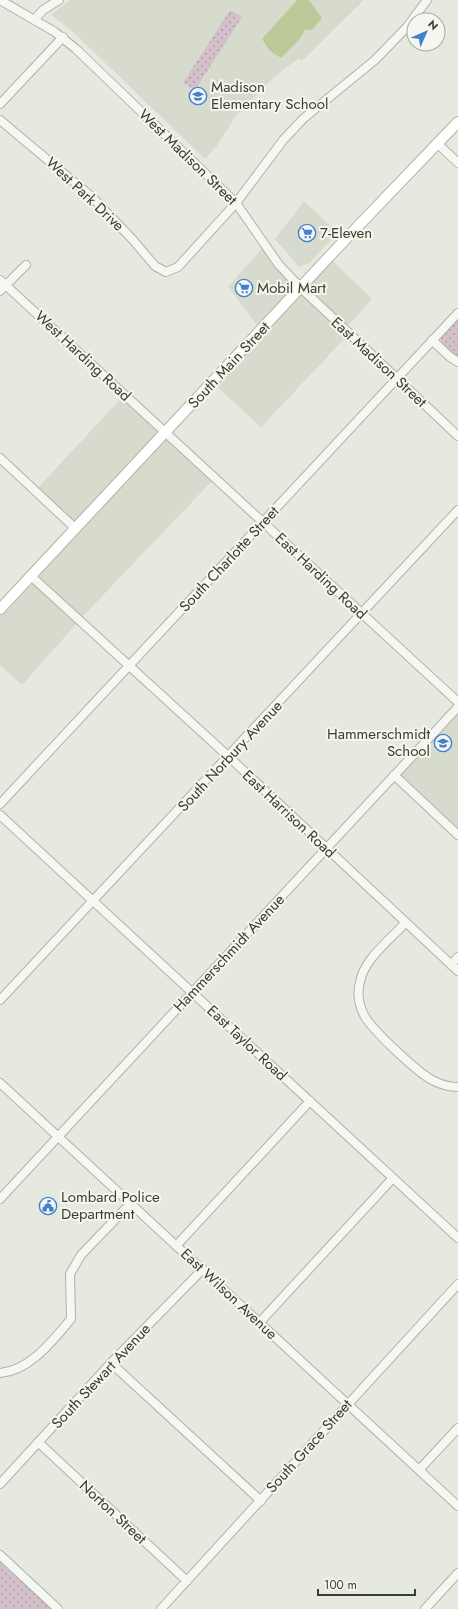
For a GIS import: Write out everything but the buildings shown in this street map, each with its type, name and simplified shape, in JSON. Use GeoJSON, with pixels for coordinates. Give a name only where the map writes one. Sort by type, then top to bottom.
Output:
{"type":"FeatureCollection","features":[{"type":"Feature","properties":{"kind":"main road","name":"South Main Street"},"geometry":{"type":"LineString","coordinates":[[0,609],[300,287],[458,122]]}},
{"type":"Feature","properties":{"kind":"street"},"geometry":{"type":"LineString","coordinates":[[0,0],[34,19],[43,10],[59,0]]}},
{"type":"Feature","properties":{"kind":"street"},"geometry":{"type":"LineString","coordinates":[[236,203],[276,148],[294,128],[375,60],[407,27],[427,0]]}},
{"type":"Feature","properties":{"kind":"street","name":"West Madison Street"},"geometry":{"type":"LineString","coordinates":[[34,19],[63,37],[236,203],[279,265],[300,287]]}},
{"type":"Feature","properties":{"kind":"street"},"geometry":{"type":"LineString","coordinates":[[0,104],[63,37]]}},
{"type":"Feature","properties":{"kind":"street","name":"West Park Drive"},"geometry":{"type":"LineString","coordinates":[[0,120],[92,197],[133,240],[155,266],[166,272],[178,267],[236,203]]}},
{"type":"Feature","properties":{"kind":"street"},"geometry":{"type":"LineString","coordinates":[[438,143],[458,162]]}},
{"type":"Feature","properties":{"kind":"street"},"geometry":{"type":"LineString","coordinates":[[2,285],[26,265]]}},
{"type":"Feature","properties":{"kind":"street","name":"West Harding Road"},"geometry":{"type":"LineString","coordinates":[[2,285],[166,432]]}},
{"type":"Feature","properties":{"kind":"street","name":"East Madison Street"},"geometry":{"type":"LineString","coordinates":[[300,287],[458,436]]}},
{"type":"Feature","properties":{"kind":"street","name":"South Charlotte Street"},"geometry":{"type":"LineString","coordinates":[[0,804],[458,313]]}},
{"type":"Feature","properties":{"kind":"street"},"geometry":{"type":"LineString","coordinates":[[432,340],[450,357],[458,362]]}},
{"type":"Feature","properties":{"kind":"street","name":"East Harding Road"},"geometry":{"type":"LineString","coordinates":[[166,432],[458,702]]}},
{"type":"Feature","properties":{"kind":"street"},"geometry":{"type":"LineString","coordinates":[[0,458],[76,529]]}},
{"type":"Feature","properties":{"kind":"street","name":"South Norbury Avenue"},"geometry":{"type":"LineString","coordinates":[[0,1000],[229,757],[458,510]]}},
{"type":"Feature","properties":{"kind":"street","name":"East Harrison Road"},"geometry":{"type":"LineString","coordinates":[[31,576],[229,757],[458,971]]}},
{"type":"Feature","properties":{"kind":"street","name":"Hammerschmidt Avenue"},"geometry":{"type":"LineString","coordinates":[[0,1199],[458,706]]}},
{"type":"Feature","properties":{"kind":"street"},"geometry":{"type":"LineString","coordinates":[[394,775],[458,835]]}},
{"type":"Feature","properties":{"kind":"street","name":"East Taylor Road"},"geometry":{"type":"LineString","coordinates":[[0,815],[458,1238]]}},
{"type":"Feature","properties":{"kind":"street"},"geometry":{"type":"LineString","coordinates":[[405,923],[372,959],[363,972],[359,994],[361,1009],[373,1027],[423,1074],[444,1085],[458,1087]]}},
{"type":"Feature","properties":{"kind":"street"},"geometry":{"type":"LineString","coordinates":[[451,965],[458,957]]}},
{"type":"Feature","properties":{"kind":"street","name":"East Wilson Avenue"},"geometry":{"type":"LineString","coordinates":[[0,1083],[458,1506]]}},
{"type":"Feature","properties":{"kind":"street"},"geometry":{"type":"LineString","coordinates":[[176,1246],[310,1101]]}},
{"type":"Feature","properties":{"kind":"street"},"geometry":{"type":"LineString","coordinates":[[260,1322],[393,1178]]}},
{"type":"Feature","properties":{"kind":"street"},"geometry":{"type":"LineString","coordinates":[[0,1372],[19,1368],[34,1359],[71,1319],[70,1274],[75,1264],[81,1255],[131,1204]]}},
{"type":"Feature","properties":{"kind":"street","name":"South Stewart Avenue"},"geometry":{"type":"LineString","coordinates":[[0,1484],[111,1363],[203,1269]]}},
{"type":"Feature","properties":{"kind":"street","name":"South Grace Street"},"geometry":{"type":"LineString","coordinates":[[161,1609],[458,1284]]}},
{"type":"Feature","properties":{"kind":"street"},"geometry":{"type":"LineString","coordinates":[[111,1363],[260,1502]]}},
{"type":"Feature","properties":{"kind":"street"},"geometry":{"type":"LineString","coordinates":[[419,1470],[458,1428]]}},
{"type":"Feature","properties":{"kind":"street","name":"Norton Street"},"geometry":{"type":"LineString","coordinates":[[38,1442],[188,1581]]}},
{"type":"Feature","properties":{"kind":"street"},"geometry":{"type":"LineString","coordinates":[[0,1555],[58,1609]]}},
{"type":"Feature","properties":{"kind":"street"},"geometry":{"type":"LineString","coordinates":[[425,1609],[458,1573]]}},
{"type":"Feature","properties":{"kind":"shaded area","name":"Madison Elementary School"},"geometry":{"type":"Polygon","coordinates":[[[70,0],[364,0],[302,61],[299,58],[275,76],[236,116],[216,147],[205,159],[70,29],[51,15],[70,0]]]}},
{"type":"Feature","properties":{"kind":"shaded area"},"geometry":{"type":"Polygon","coordinates":[[[297,0],[309,0],[322,18],[312,30],[305,30],[299,40],[281,58],[270,51],[262,39],[297,0]]]}},
{"type":"Feature","properties":{"kind":"shaded area"},"geometry":{"type":"Polygon","coordinates":[[[230,10],[242,17],[195,90],[183,83],[230,10]]]}},
{"type":"Feature","properties":{"kind":"shaded area"},"geometry":{"type":"Polygon","coordinates":[[[304,201],[338,233],[309,263],[299,267],[275,239],[304,201]]]}},
{"type":"Feature","properties":{"kind":"shaded area"},"geometry":{"type":"Polygon","coordinates":[[[263,247],[294,286],[258,326],[228,287],[263,247]]]}},
{"type":"Feature","properties":{"kind":"shaded area"},"geometry":{"type":"Polygon","coordinates":[[[332,260],[372,299],[346,328],[304,289],[332,260]]]}},
{"type":"Feature","properties":{"kind":"shaded area"},"geometry":{"type":"Polygon","coordinates":[[[300,293],[347,336],[261,427],[214,384],[300,293]]]}},
{"type":"Feature","properties":{"kind":"shaded area"},"geometry":{"type":"Polygon","coordinates":[[[458,319],[458,358],[440,344],[444,334],[458,319]]]}},
{"type":"Feature","properties":{"kind":"shaded area"},"geometry":{"type":"Polygon","coordinates":[[[127,392],[166,428],[71,527],[34,492],[127,392]]]}},
{"type":"Feature","properties":{"kind":"shaded area"},"geometry":{"type":"Polygon","coordinates":[[[166,436],[213,480],[86,613],[22,685],[0,665],[0,614],[166,436]]]}},
{"type":"Feature","properties":{"kind":"shaded area","name":"Hammerschmidt School"},"geometry":{"type":"Polygon","coordinates":[[[458,711],[458,830],[398,775],[458,711]]]}},
{"type":"Feature","properties":{"kind":"shaded area"},"geometry":{"type":"Polygon","coordinates":[[[0,1561],[52,1609],[0,1609],[0,1561]]]}},
{"type":"Feature","properties":{"kind":"place","name":"Madison Elementary School"},"geometry":{"type":"Point","coordinates":[198,96]}},
{"type":"Feature","properties":{"kind":"place","name":"7-Eleven"},"geometry":{"type":"Point","coordinates":[307,233]}},
{"type":"Feature","properties":{"kind":"place","name":"Mobil Mart"},"geometry":{"type":"Point","coordinates":[244,288]}},
{"type":"Feature","properties":{"kind":"place","name":"Hammerschmidt School"},"geometry":{"type":"Point","coordinates":[443,743]}},
{"type":"Feature","properties":{"kind":"place","name":"Lombard Police Department"},"geometry":{"type":"Point","coordinates":[48,1206]}}]}
